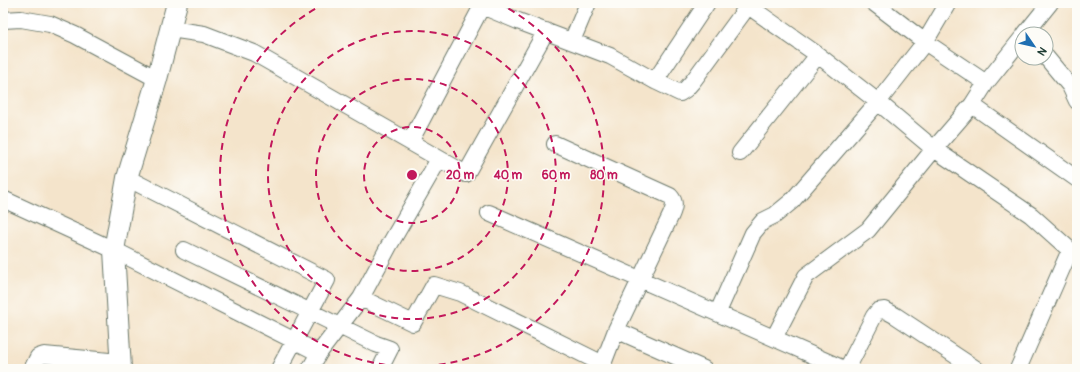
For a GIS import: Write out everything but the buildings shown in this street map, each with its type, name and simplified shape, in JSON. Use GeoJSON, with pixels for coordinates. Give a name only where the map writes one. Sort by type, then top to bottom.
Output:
{"type":"FeatureCollection","features":[{"type":"Feature","properties":{"kind":"street"},"geometry":{"type":"LineString","coordinates":[[32,369],[38,357],[44,355],[120,366],[114,250],[127,178],[157,79],[177,3]]}},
{"type":"Feature","properties":{"kind":"street"},"geometry":{"type":"LineString","coordinates":[[572,41],[588,3]]}},
{"type":"Feature","properties":{"kind":"street"},"geometry":{"type":"LineString","coordinates":[[655,81],[707,3]]}},
{"type":"Feature","properties":{"kind":"street"},"geometry":{"type":"LineString","coordinates":[[874,3],[925,42],[986,83]]}},
{"type":"Feature","properties":{"kind":"street"},"geometry":{"type":"LineString","coordinates":[[718,312],[753,233],[758,225],[775,215],[792,201],[807,185],[878,102],[925,42],[948,3]]}},
{"type":"Feature","properties":{"kind":"street"},"geometry":{"type":"LineString","coordinates":[[1032,26],[1050,3]]}},
{"type":"Feature","properties":{"kind":"street"},"geometry":{"type":"LineString","coordinates":[[410,142],[479,4],[546,32],[610,56],[680,93],[686,89],[746,5],[818,55],[878,102],[934,149],[1031,214],[1074,253],[1018,369]]}},
{"type":"Feature","properties":{"kind":"street"},"geometry":{"type":"LineString","coordinates":[[3,20],[21,19],[50,24],[75,35],[157,79]]}},
{"type":"Feature","properties":{"kind":"street"},"geometry":{"type":"LineString","coordinates":[[170,29],[204,34],[254,53],[466,174],[546,32]]}},
{"type":"Feature","properties":{"kind":"street"},"geometry":{"type":"LineString","coordinates":[[774,338],[806,276],[868,230],[972,105],[986,83],[1014,49]]}},
{"type":"Feature","properties":{"kind":"street"},"geometry":{"type":"LineString","coordinates":[[740,153],[818,55]]}},
{"type":"Feature","properties":{"kind":"street"},"geometry":{"type":"LineString","coordinates":[[1054,64],[1073,81],[1077,101]]}},
{"type":"Feature","properties":{"kind":"street"},"geometry":{"type":"LineString","coordinates":[[972,105],[1077,179]]}},
{"type":"Feature","properties":{"kind":"street"},"geometry":{"type":"LineString","coordinates":[[361,298],[413,322],[434,285],[460,293],[602,366],[616,330],[672,216],[674,205],[673,200],[670,196],[555,144]]}},
{"type":"Feature","properties":{"kind":"street"},"geometry":{"type":"LineString","coordinates":[[310,369],[319,353],[361,298],[439,159]]}},
{"type":"Feature","properties":{"kind":"street"},"geometry":{"type":"LineString","coordinates":[[127,178],[327,280],[309,312],[295,342],[279,369]]}},
{"type":"Feature","properties":{"kind":"street"},"geometry":{"type":"LineString","coordinates":[[3,199],[114,250],[319,353]]}},
{"type":"Feature","properties":{"kind":"street"},"geometry":{"type":"LineString","coordinates":[[489,213],[718,312],[844,369]]}},
{"type":"Feature","properties":{"kind":"street"},"geometry":{"type":"LineString","coordinates":[[184,250],[340,327],[390,349],[380,369]]}},
{"type":"Feature","properties":{"kind":"street"},"geometry":{"type":"LineString","coordinates":[[848,369],[874,316],[878,311],[885,310],[976,369]]}},
{"type":"Feature","properties":{"kind":"street"},"geometry":{"type":"LineString","coordinates":[[616,330],[704,369]]}}]}
